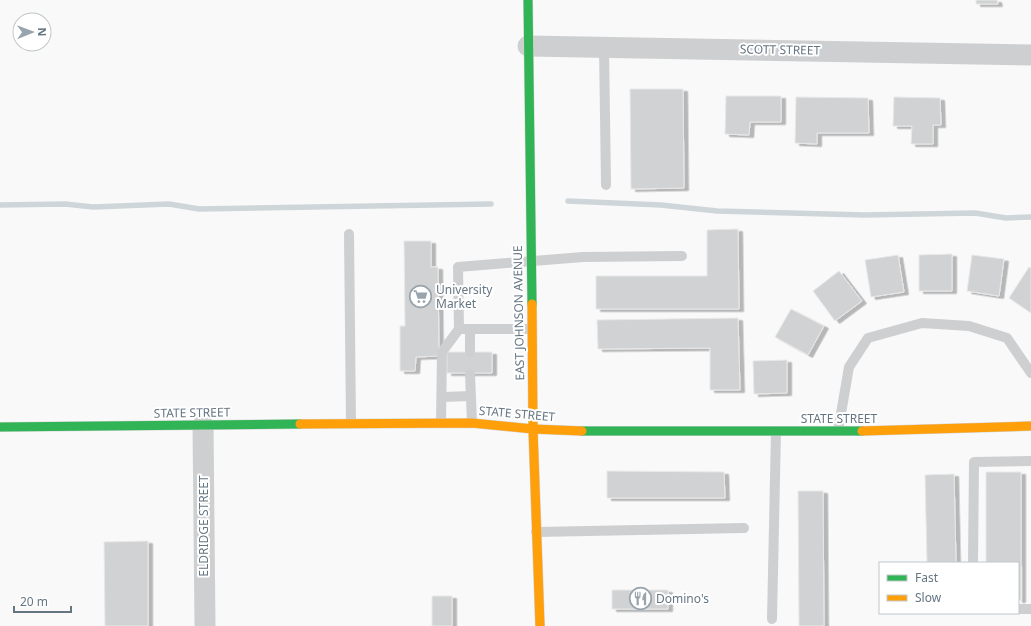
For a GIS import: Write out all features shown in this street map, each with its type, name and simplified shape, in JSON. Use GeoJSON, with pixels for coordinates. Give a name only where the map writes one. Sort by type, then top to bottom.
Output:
{"type":"FeatureCollection","features":[{"type":"Feature","properties":{"kind":"street","name":"EAST JOHNSON AVENUE"},"geometry":{"type":"LineString","coordinates":[[528,0],[531,329],[540,626]]}},
{"type":"Feature","properties":{"kind":"street","name":"SCOTT STREET"},"geometry":{"type":"LineString","coordinates":[[528,46],[1031,54]]}},
{"type":"Feature","properties":{"kind":"street","name":"STATE STREET"},"geometry":{"type":"LineString","coordinates":[[0,427],[472,423],[533,429],[930,431],[1031,426]]}},
{"type":"Feature","properties":{"kind":"street","name":"ELDRIDGE STREET"},"geometry":{"type":"LineString","coordinates":[[203,426],[205,626]]}},
{"type":"Feature","properties":{"kind":"lane"},"geometry":{"type":"LineString","coordinates":[[604,47],[606,185]]}},
{"type":"Feature","properties":{"kind":"lane"},"geometry":{"type":"LineString","coordinates":[[349,234],[351,423]]}},
{"type":"Feature","properties":{"kind":"lane"},"geometry":{"type":"LineString","coordinates":[[442,423],[442,352],[459,329],[458,267],[583,257],[682,256]]}},
{"type":"Feature","properties":{"kind":"lane"},"geometry":{"type":"LineString","coordinates":[[838,431],[849,367],[868,338],[922,323],[969,326],[1007,338],[1031,373]]}},
{"type":"Feature","properties":{"kind":"lane"},"geometry":{"type":"LineString","coordinates":[[459,329],[531,329]]}},
{"type":"Feature","properties":{"kind":"lane"},"geometry":{"type":"LineString","coordinates":[[470,329],[470,352]]}},
{"type":"Feature","properties":{"kind":"lane"},"geometry":{"type":"LineString","coordinates":[[470,374],[472,423]]}},
{"type":"Feature","properties":{"kind":"lane"},"geometry":{"type":"LineString","coordinates":[[443,396],[470,396]]}},
{"type":"Feature","properties":{"kind":"lane"},"geometry":{"type":"LineString","coordinates":[[772,619],[776,431]]}},
{"type":"Feature","properties":{"kind":"lane"},"geometry":{"type":"LineString","coordinates":[[973,562],[974,462],[1031,461]]}},
{"type":"Feature","properties":{"kind":"lane"},"geometry":{"type":"LineString","coordinates":[[536,532],[744,528]]}},
{"type":"Feature","properties":{"kind":"lane"},"geometry":{"type":"LineString","coordinates":[[1019,609],[1031,609]]}},
{"type":"Feature","properties":{"kind":"building"},"geometry":{"type":"Polygon","coordinates":[[[976,0],[997,0],[998,4],[976,4],[976,0]]]}},
{"type":"Feature","properties":{"kind":"building"},"geometry":{"type":"Polygon","coordinates":[[[630,89],[683,89],[684,188],[631,189],[630,89]]]}},
{"type":"Feature","properties":{"kind":"building"},"geometry":{"type":"Polygon","coordinates":[[[726,96],[781,96],[781,122],[750,122],[749,135],[725,134],[726,96]]]}},
{"type":"Feature","properties":{"kind":"building"},"geometry":{"type":"Polygon","coordinates":[[[796,97],[868,98],[869,133],[817,133],[817,144],[795,143],[796,97]]]}},
{"type":"Feature","properties":{"kind":"building"},"geometry":{"type":"Polygon","coordinates":[[[894,97],[940,98],[941,125],[933,125],[933,144],[911,144],[912,126],[893,126],[894,97]]]}},
{"type":"Feature","properties":{"kind":"building"},"geometry":{"type":"Polygon","coordinates":[[[738,229],[739,309],[596,309],[596,276],[707,276],[707,230],[738,229]]]}},
{"type":"Feature","properties":{"kind":"building","name":"University Market"},"geometry":{"type":"Polygon","coordinates":[[[404,241],[431,241],[431,267],[438,267],[439,356],[416,357],[415,371],[400,371],[400,326],[405,326],[404,241]]]}},
{"type":"Feature","properties":{"kind":"building"},"geometry":{"type":"Polygon","coordinates":[[[952,254],[952,291],[919,291],[919,255],[952,254]]]}},
{"type":"Feature","properties":{"kind":"building"},"geometry":{"type":"Polygon","coordinates":[[[898,255],[904,292],[871,297],[865,260],[898,255]]]}},
{"type":"Feature","properties":{"kind":"building"},"geometry":{"type":"Polygon","coordinates":[[[972,255],[1004,259],[999,296],[967,291],[972,255]]]}},
{"type":"Feature","properties":{"kind":"building"},"geometry":{"type":"Polygon","coordinates":[[[1029,267],[1031,268],[1031,313],[1009,298],[1029,267]]]}},
{"type":"Feature","properties":{"kind":"building"},"geometry":{"type":"Polygon","coordinates":[[[839,271],[862,301],[835,321],[813,291],[839,271]]]}},
{"type":"Feature","properties":{"kind":"building"},"geometry":{"type":"Polygon","coordinates":[[[791,309],[824,326],[808,355],[775,337],[791,309]]]}},
{"type":"Feature","properties":{"kind":"building"},"geometry":{"type":"Polygon","coordinates":[[[738,318],[740,390],[710,390],[710,348],[598,349],[597,320],[738,318]]]}},
{"type":"Feature","properties":{"kind":"building"},"geometry":{"type":"Polygon","coordinates":[[[447,352],[492,352],[492,373],[447,373],[447,352]]]}},
{"type":"Feature","properties":{"kind":"building"},"geometry":{"type":"Polygon","coordinates":[[[787,360],[787,393],[754,394],[753,361],[787,360]]]}},
{"type":"Feature","properties":{"kind":"building"},"geometry":{"type":"Polygon","coordinates":[[[607,471],[724,472],[725,498],[607,498],[607,471]]]}},
{"type":"Feature","properties":{"kind":"building"},"geometry":{"type":"Polygon","coordinates":[[[986,472],[1021,472],[1021,600],[1019,600],[1019,562],[986,562],[986,472]]]}},
{"type":"Feature","properties":{"kind":"building"},"geometry":{"type":"Polygon","coordinates":[[[954,474],[956,562],[927,562],[925,475],[954,474]]]}},
{"type":"Feature","properties":{"kind":"building"},"geometry":{"type":"Polygon","coordinates":[[[798,491],[823,491],[824,626],[799,626],[798,491]]]}},
{"type":"Feature","properties":{"kind":"building"},"geometry":{"type":"Polygon","coordinates":[[[148,541],[148,626],[105,626],[104,542],[148,541]]]}},
{"type":"Feature","properties":{"kind":"building","name":"Domino's"},"geometry":{"type":"Polygon","coordinates":[[[612,590],[668,590],[668,609],[612,609],[612,590]]]}},
{"type":"Feature","properties":{"kind":"building"},"geometry":{"type":"Polygon","coordinates":[[[432,596],[452,596],[452,626],[432,626],[432,596]]]}},
{"type":"Feature","properties":{"kind":"waterway"},"geometry":{"type":"LineString","coordinates":[[568,201],[661,205],[717,211],[864,215],[975,213],[1006,218],[1031,217]]}},
{"type":"Feature","properties":{"kind":"waterway"},"geometry":{"type":"LineString","coordinates":[[0,205],[65,204],[93,207],[169,204],[199,209],[491,204]]}},
{"type":"Feature","properties":{"kind":"traffic: fast"},"geometry":{"type":"LineString","coordinates":[[528,0],[532,304]]}},
{"type":"Feature","properties":{"kind":"traffic: fast"},"geometry":{"type":"LineString","coordinates":[[0,427],[300,424]]}},
{"type":"Feature","properties":{"kind":"traffic: fast"},"geometry":{"type":"LineString","coordinates":[[582,431],[862,431]]}},
{"type":"Feature","properties":{"kind":"traffic: slow"},"geometry":{"type":"LineString","coordinates":[[532,304],[533,429],[540,626]]}},
{"type":"Feature","properties":{"kind":"traffic: slow"},"geometry":{"type":"LineString","coordinates":[[300,424],[472,423],[533,429],[582,431]]}},
{"type":"Feature","properties":{"kind":"traffic: slow"},"geometry":{"type":"LineString","coordinates":[[862,431],[1031,426]]}},
{"type":"Feature","properties":{"kind":"place","name":"University Market"},"geometry":{"type":"Point","coordinates":[421,297]}},
{"type":"Feature","properties":{"kind":"place","name":"Domino's"},"geometry":{"type":"Point","coordinates":[640,599]}}]}
